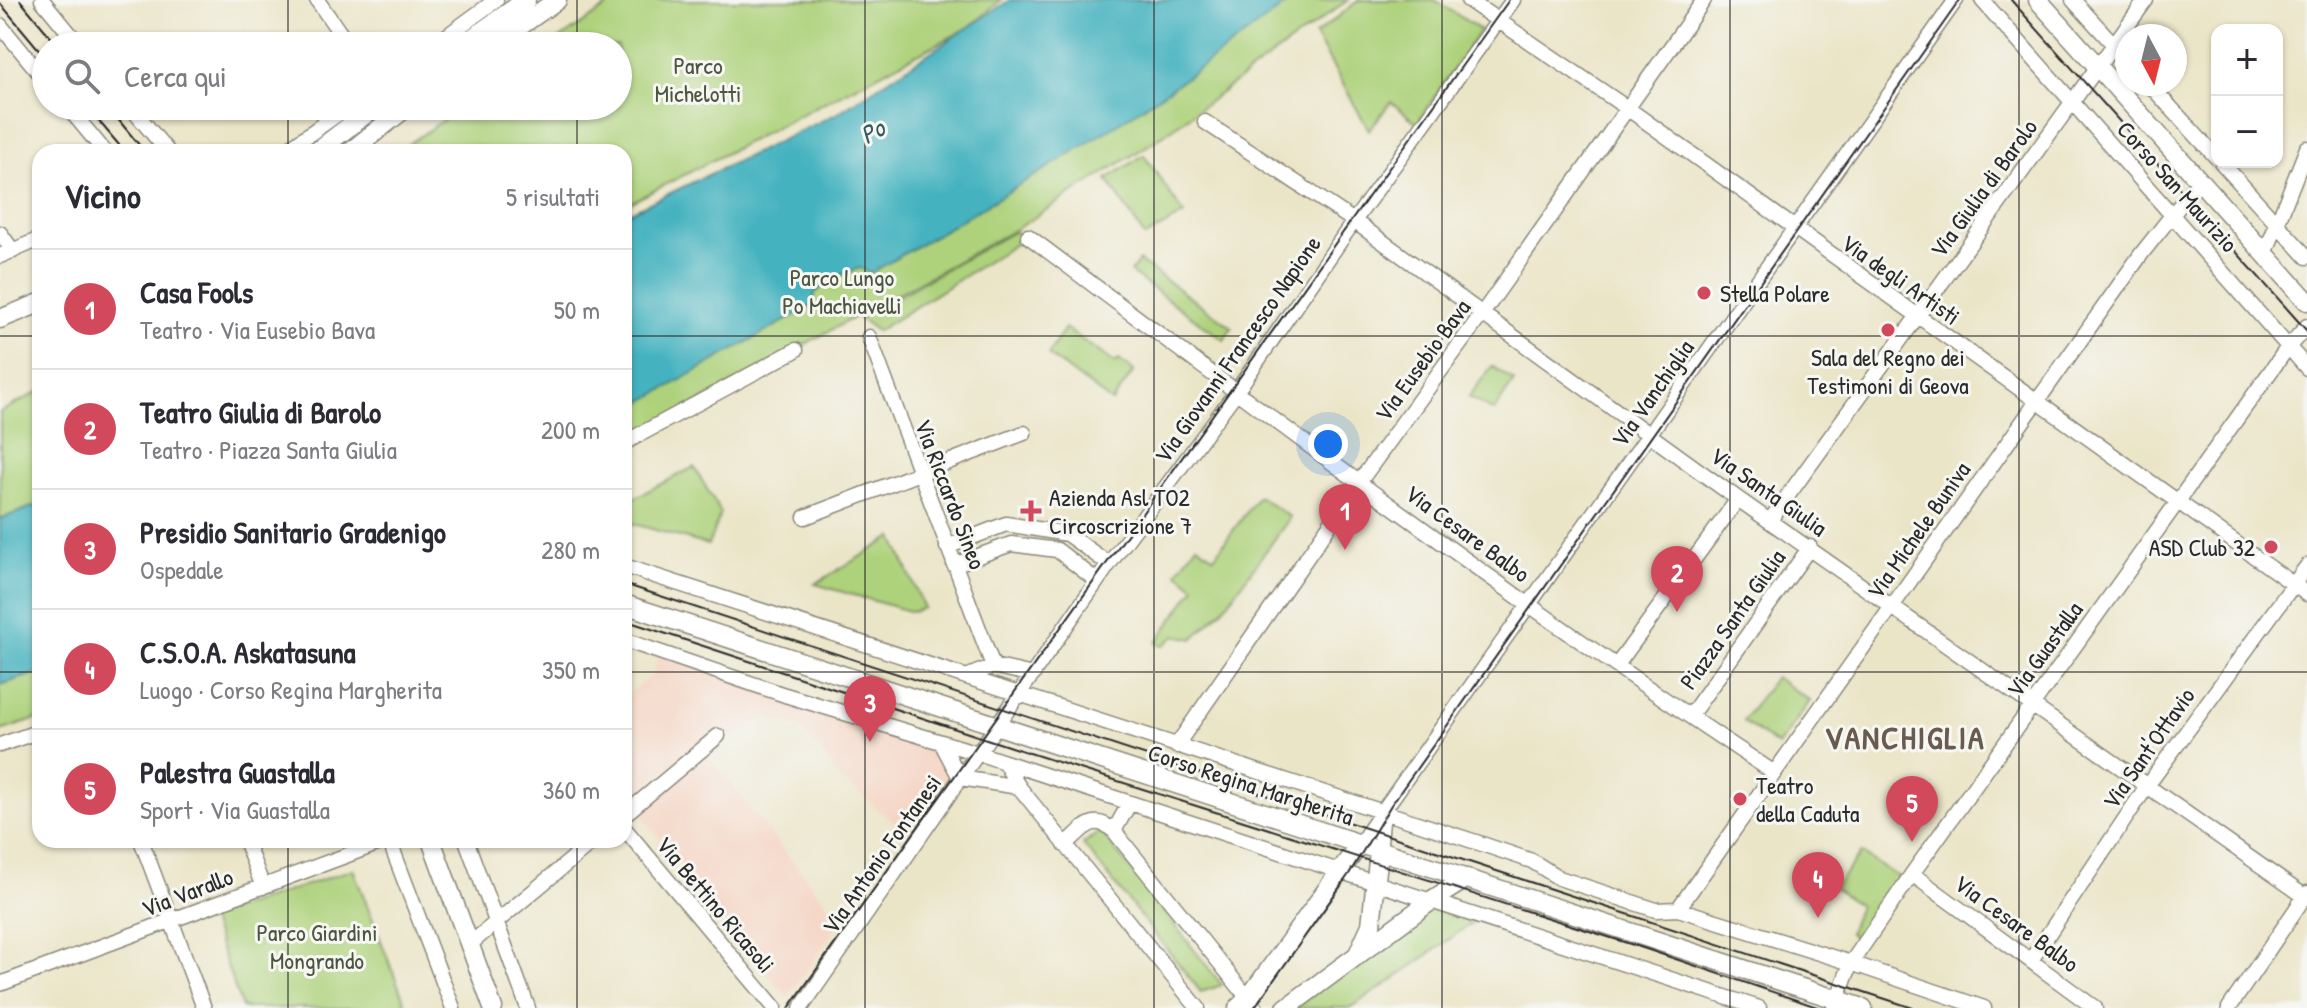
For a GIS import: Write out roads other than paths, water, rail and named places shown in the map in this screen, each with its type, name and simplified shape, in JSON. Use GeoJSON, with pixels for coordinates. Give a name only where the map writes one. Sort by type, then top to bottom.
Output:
{"type":"FeatureCollection","features":[{"type":"Feature","properties":{"kind":"main road"},"geometry":{"type":"LineString","coordinates":[[481,32],[526,0]]}},
{"type":"Feature","properties":{"kind":"main road"},"geometry":{"type":"LineString","coordinates":[[512,32],[557,0]]}},
{"type":"Feature","properties":{"kind":"main road","name":"Corso San Maurizio"},"geometry":{"type":"LineString","coordinates":[[2038,0],[2307,301]]}},
{"type":"Feature","properties":{"kind":"main road"},"geometry":{"type":"LineString","coordinates":[[326,144],[358,120]]}},
{"type":"Feature","properties":{"kind":"main road"},"geometry":{"type":"LineString","coordinates":[[360,144],[390,120]]}},
{"type":"Feature","properties":{"kind":"main road"},"geometry":{"type":"LineString","coordinates":[[0,319],[32,306]]}},
{"type":"Feature","properties":{"kind":"main road","name":"Corso Regina Margherita"},"geometry":{"type":"LineString","coordinates":[[632,607],[1379,852],[1467,878],[1836,1004],[1863,1008]]}},
{"type":"Feature","properties":{"kind":"main road"},"geometry":{"type":"LineString","coordinates":[[1246,1006],[1359,845]]}},
{"type":"Feature","properties":{"kind":"main road"},"geometry":{"type":"LineString","coordinates":[[434,848],[493,1008]]}},
{"type":"Feature","properties":{"kind":"main road"},"geometry":{"type":"LineString","coordinates":[[1356,958],[1371,925],[1379,852]]}},
{"type":"Feature","properties":{"kind":"main road"},"geometry":{"type":"LineString","coordinates":[[1286,1008],[1432,900],[1467,878]]}},
{"type":"Feature","properties":{"kind":"street"},"geometry":{"type":"LineString","coordinates":[[317,0],[339,32]]}},
{"type":"Feature","properties":{"kind":"street"},"geometry":{"type":"LineString","coordinates":[[452,32],[496,0]]}},
{"type":"Feature","properties":{"kind":"street","name":"Via degli Artisti"},"geometry":{"type":"LineString","coordinates":[[1468,0],[1627,108],[2307,594]]}},
{"type":"Feature","properties":{"kind":"street","name":"Via Giovanni Francesco Napione"},"geometry":{"type":"LineString","coordinates":[[998,726],[1109,564],[1236,392],[1513,0]]}},
{"type":"Feature","properties":{"kind":"street","name":"Via Eusebio Bava"},"geometry":{"type":"LineString","coordinates":[[1176,746],[1360,481],[1704,0]]}},
{"type":"Feature","properties":{"kind":"street","name":"Via Vanchiglia"},"geometry":{"type":"LineString","coordinates":[[1359,845],[1956,0]]}},
{"type":"Feature","properties":{"kind":"street","name":"Corso San Maurizio"},"geometry":{"type":"LineString","coordinates":[[1982,0],[2307,368]]}},
{"type":"Feature","properties":{"kind":"street"},"geometry":{"type":"LineString","coordinates":[[2073,0],[2114,45]]}},
{"type":"Feature","properties":{"kind":"street","name":"Via Giulia di Barolo"},"geometry":{"type":"LineString","coordinates":[[1771,519],[2146,0]]}},
{"type":"Feature","properties":{"kind":"street"},"geometry":{"type":"LineString","coordinates":[[43,1],[68,32]]}},
{"type":"Feature","properties":{"kind":"street"},"geometry":{"type":"LineString","coordinates":[[1,28],[32,65]]}},
{"type":"Feature","properties":{"kind":"street","name":"Corso San Maurizio"},"geometry":{"type":"LineString","coordinates":[[2160,96],[2211,151]]}},
{"type":"Feature","properties":{"kind":"street"},"geometry":{"type":"LineString","coordinates":[[79,120],[98,144]]}},
{"type":"Feature","properties":{"kind":"street"},"geometry":{"type":"LineString","coordinates":[[142,120],[161,144]]}},
{"type":"Feature","properties":{"kind":"street"},"geometry":{"type":"LineString","coordinates":[[295,144],[329,120]]}},
{"type":"Feature","properties":{"kind":"street","name":"Via Santa Giulia"},"geometry":{"type":"LineString","coordinates":[[1205,122],[1354,221],[1651,433],[1738,499],[1771,519],[2306,896]]}},
{"type":"Feature","properties":{"kind":"street"},"geometry":{"type":"LineString","coordinates":[[2265,254],[2307,148]]}},
{"type":"Feature","properties":{"kind":"street","name":"Corso San Maurizio"},"geometry":{"type":"LineString","coordinates":[[2226,168],[2307,257]]}},
{"type":"Feature","properties":{"kind":"street","name":"Via Michele Buniva"},"geometry":{"type":"LineString","coordinates":[[1678,909],[2171,213],[2200,180]]}},
{"type":"Feature","properties":{"kind":"street"},"geometry":{"type":"LineString","coordinates":[[0,233],[6,253],[32,242]]}},
{"type":"Feature","properties":{"kind":"street","name":"Via Cesare Balbo"},"geometry":{"type":"LineString","coordinates":[[1028,236],[1236,392],[1530,604],[1773,772]]}},
{"type":"Feature","properties":{"kind":"street","name":"Via Guastalla"},"geometry":{"type":"LineString","coordinates":[[1836,1004],[1851,963],[1912,874],[2288,347],[2307,326]]}},
{"type":"Feature","properties":{"kind":"street","name":"Via Riccardo Sineo"},"geometry":{"type":"LineString","coordinates":[[869,337],[993,666]]}},
{"type":"Feature","properties":{"kind":"street"},"geometry":{"type":"LineString","coordinates":[[632,439],[796,350]]}},
{"type":"Feature","properties":{"kind":"street"},"geometry":{"type":"LineString","coordinates":[[805,517],[1024,433]]}},
{"type":"Feature","properties":{"kind":"street"},"geometry":{"type":"LineString","coordinates":[[1617,665],[1738,499]]}},
{"type":"Feature","properties":{"kind":"street"},"geometry":{"type":"LineString","coordinates":[[947,547],[1006,524],[1067,534],[1109,564]]}},
{"type":"Feature","properties":{"kind":"street"},"geometry":{"type":"LineString","coordinates":[[1034,547],[1037,529]]}},
{"type":"Feature","properties":{"kind":"street"},"geometry":{"type":"LineString","coordinates":[[986,532],[994,551]]}},
{"type":"Feature","properties":{"kind":"street"},"geometry":{"type":"LineString","coordinates":[[954,565],[1011,544],[1057,550],[1097,581]]}},
{"type":"Feature","properties":{"kind":"street"},"geometry":{"type":"LineString","coordinates":[[1069,560],[1082,544]]}},
{"type":"Feature","properties":{"kind":"street","name":"Piazza Santa Giulia"},"geometry":{"type":"LineString","coordinates":[[1690,716],[1810,547]]}},
{"type":"Feature","properties":{"kind":"street","name":"Via Sant'Ottavio"},"geometry":{"type":"LineString","coordinates":[[2031,960],[2147,786],[2307,566]]}},
{"type":"Feature","properties":{"kind":"street","name":"Corso Regina Margherita"},"geometry":{"type":"LineString","coordinates":[[632,569],[1383,811],[1532,861],[1559,878],[1656,910],[1678,909],[1984,1008]]}},
{"type":"Feature","properties":{"kind":"street"},"geometry":{"type":"LineString","coordinates":[[632,643],[785,695],[1004,762],[1759,1008]]}},
{"type":"Feature","properties":{"kind":"street"},"geometry":{"type":"LineString","coordinates":[[966,677],[993,666],[1033,675]]}},
{"type":"Feature","properties":{"kind":"street","name":"Via Antonio Fontanesi"},"geometry":{"type":"LineString","coordinates":[[801,1008],[998,726]]}},
{"type":"Feature","properties":{"kind":"street"},"geometry":{"type":"LineString","coordinates":[[0,745],[32,734]]}},
{"type":"Feature","properties":{"kind":"street"},"geometry":{"type":"LineString","coordinates":[[632,808],[718,736]]}},
{"type":"Feature","properties":{"kind":"street"},"geometry":{"type":"LineString","coordinates":[[941,742],[960,778],[1019,787]]}},
{"type":"Feature","properties":{"kind":"street"},"geometry":{"type":"LineString","coordinates":[[1004,762],[1019,787],[1198,1008]]}},
{"type":"Feature","properties":{"kind":"street"},"geometry":{"type":"LineString","coordinates":[[1114,831],[1129,804]]}},
{"type":"Feature","properties":{"kind":"street"},"geometry":{"type":"LineString","coordinates":[[1379,852],[1383,811]]}},
{"type":"Feature","properties":{"kind":"street"},"geometry":{"type":"LineString","coordinates":[[1065,845],[1093,821],[1099,821],[1114,831],[1246,1006]]}},
{"type":"Feature","properties":{"kind":"street","name":"Via Bettino Ricasoli"},"geometry":{"type":"LineString","coordinates":[[632,838],[775,1008]]}},
{"type":"Feature","properties":{"kind":"street"},"geometry":{"type":"LineString","coordinates":[[144,848],[204,1008]]}},
{"type":"Feature","properties":{"kind":"street"},"geometry":{"type":"LineString","coordinates":[[248,848],[263,887]]}},
{"type":"Feature","properties":{"kind":"street","name":"Via Varallo"},"geometry":{"type":"LineString","coordinates":[[0,984],[367,848]]}},
{"type":"Feature","properties":{"kind":"street"},"geometry":{"type":"LineString","coordinates":[[391,848],[453,1008]]}},
{"type":"Feature","properties":{"kind":"street"},"geometry":{"type":"LineString","coordinates":[[469,848],[528,1008]]}},
{"type":"Feature","properties":{"kind":"street"},"geometry":{"type":"LineString","coordinates":[[470,944],[585,848]]}},
{"type":"Feature","properties":{"kind":"street","name":"Via Cesare Balbo"},"geometry":{"type":"LineString","coordinates":[[1912,874],[2095,1008]]}},
{"type":"Feature","properties":{"kind":"street"},"geometry":{"type":"LineString","coordinates":[[2229,1008],[2306,896]]}},
{"type":"Feature","properties":{"kind":"water","name":"Po"},"geometry":{"type":"Polygon","coordinates":[[[1010,0],[1291,0],[1139,110],[1033,177],[871,273],[860,268],[835,277],[815,293],[813,305],[632,407],[632,211],[836,114],[1010,0]]]}},
{"type":"Feature","properties":{"kind":"water"},"geometry":{"type":"Polygon","coordinates":[[[32,507],[32,675],[0,685],[0,519],[32,507]]]}},
{"type":"Feature","properties":{"kind":"tram line"},"geometry":{"type":"LineString","coordinates":[[20,0],[46,32]]}},
{"type":"Feature","properties":{"kind":"tram line"},"geometry":{"type":"LineString","coordinates":[[789,1008],[1509,0]]}},
{"type":"Feature","properties":{"kind":"tram line"},"geometry":{"type":"LineString","coordinates":[[1254,1008],[1349,874],[1391,805],[1960,0]]}},
{"type":"Feature","properties":{"kind":"tram line"},"geometry":{"type":"LineString","coordinates":[[2011,0],[2307,331]]}},
{"type":"Feature","properties":{"kind":"tram line"},"geometry":{"type":"LineString","coordinates":[[0,3],[32,41]]}},
{"type":"Feature","properties":{"kind":"tram line"},"geometry":{"type":"LineString","coordinates":[[98,120],[118,144]]}},
{"type":"Feature","properties":{"kind":"tram line"},"geometry":{"type":"LineString","coordinates":[[119,120],[138,144]]}},
{"type":"Feature","properties":{"kind":"tram line"},"geometry":{"type":"LineString","coordinates":[[632,587],[1913,1008]]}},
{"type":"Feature","properties":{"kind":"tram line"},"geometry":{"type":"LineString","coordinates":[[632,623],[1646,949],[1820,1008]]}},
{"type":"Feature","properties":{"kind":"place","name":"Stella Polare"},"geometry":{"type":"Point","coordinates":[1704,293]}},
{"type":"Feature","properties":{"kind":"place","name":"Sala del Regno dei Testimoni di Geova"},"geometry":{"type":"Point","coordinates":[1888,330]}},
{"type":"Feature","properties":{"kind":"place","name":"Azienda Asl TO2 Circoscrizione 7"},"geometry":{"type":"Point","coordinates":[1031,511]}},
{"type":"Feature","properties":{"kind":"place","name":"ASD Club 32"},"geometry":{"type":"Point","coordinates":[2271,547]}},
{"type":"Feature","properties":{"kind":"place","name":"Casa Fools"},"geometry":{"type":"Point","coordinates":[1345,550]}},
{"type":"Feature","properties":{"kind":"place","name":"Teatro Giulia di Barolo"},"geometry":{"type":"Point","coordinates":[1677,612]}},
{"type":"Feature","properties":{"kind":"place","name":"Presidio Sanitario Gradenigo"},"geometry":{"type":"Point","coordinates":[870,742]}},
{"type":"Feature","properties":{"kind":"place","name":"Teatro della Caduta"},"geometry":{"type":"Point","coordinates":[1740,799]}},
{"type":"Feature","properties":{"kind":"place","name":"Palestra Guastalla"},"geometry":{"type":"Point","coordinates":[1912,842]}},
{"type":"Feature","properties":{"kind":"place","name":"C.S.O.A. Askatasuna"},"geometry":{"type":"Point","coordinates":[1818,918]}},
{"type":"Feature","properties":{"kind":"district","name":"VANCHIGLIA"},"geometry":{"type":"Point","coordinates":[1905,737]}},
{"type":"Feature","properties":{"kind":"park label","name":"Parco Michelotti"},"geometry":{"type":"Point","coordinates":[698,79]}},
{"type":"Feature","properties":{"kind":"park label","name":"Parco Lungo Po Machiavelli"},"geometry":{"type":"Point","coordinates":[842,291]}},
{"type":"Feature","properties":{"kind":"park label","name":"Parco Giardini Mongrando"},"geometry":{"type":"Point","coordinates":[317,946]}}]}
